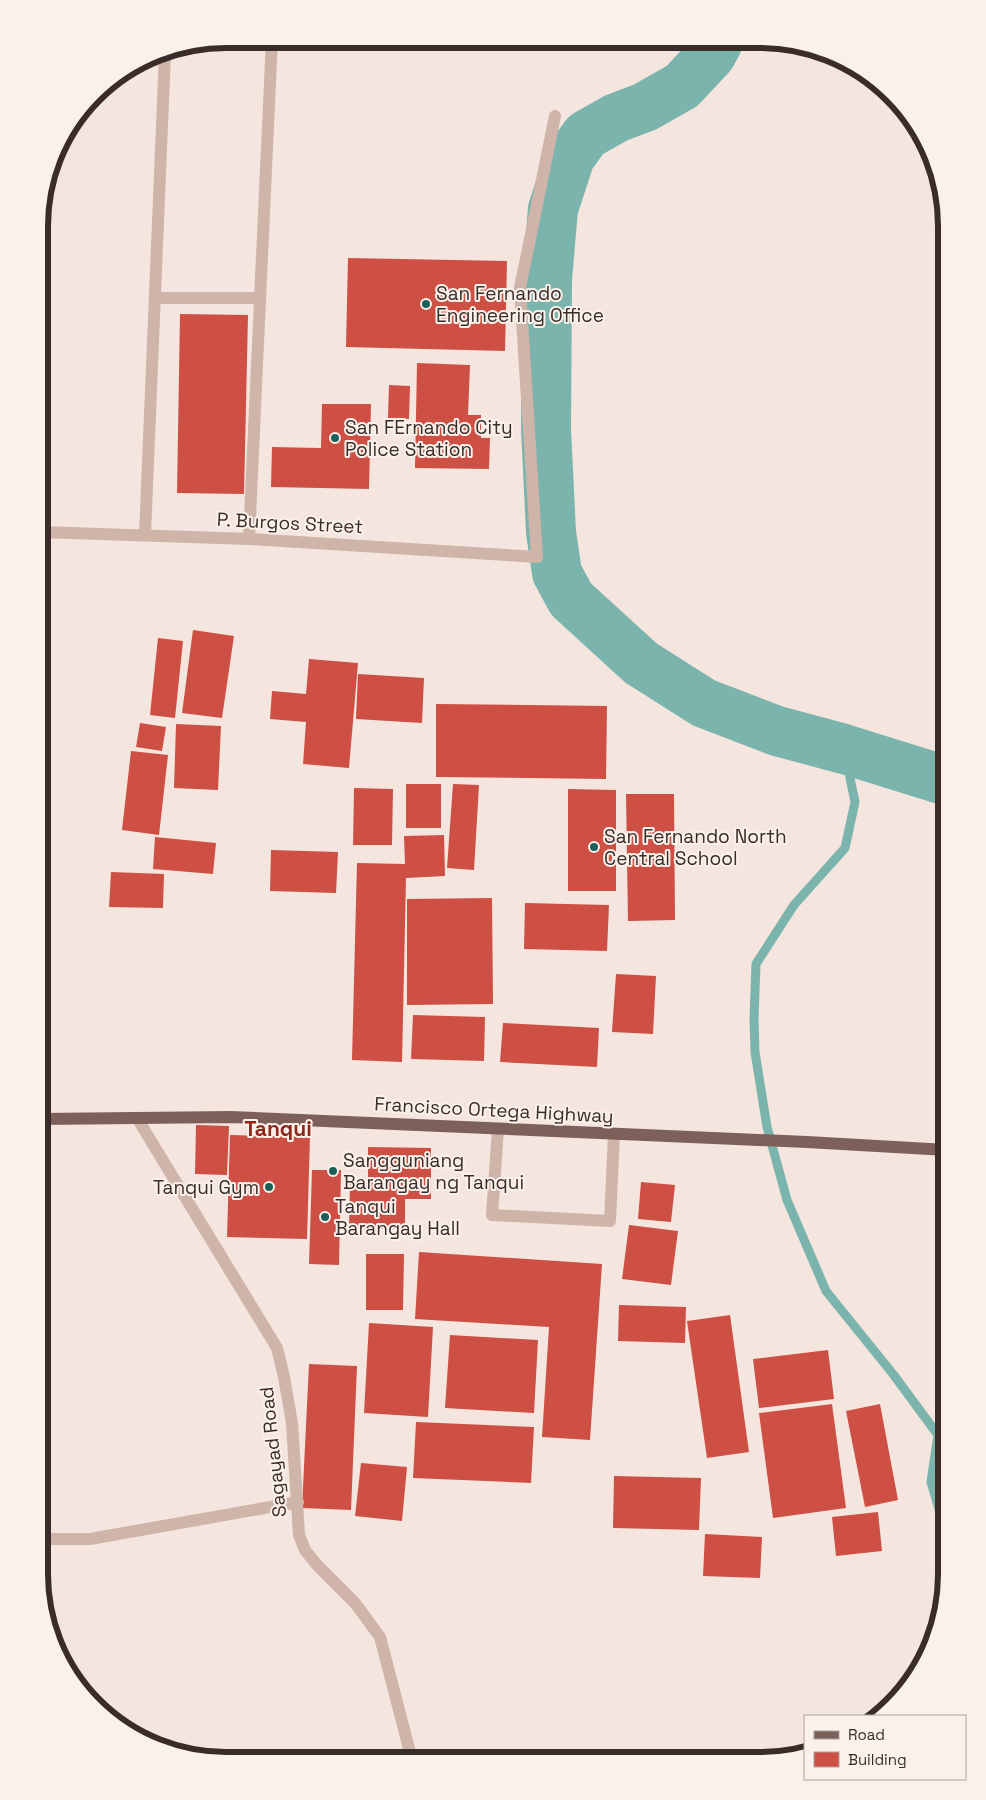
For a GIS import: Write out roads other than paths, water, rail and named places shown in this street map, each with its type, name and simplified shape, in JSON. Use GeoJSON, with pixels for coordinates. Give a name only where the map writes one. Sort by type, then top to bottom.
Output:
{"type":"FeatureCollection","features":[{"type":"Feature","properties":{"kind":"main road","name":"Francisco Ortega Highway"},"geometry":{"type":"LineString","coordinates":[[48,1119],[232,1117],[938,1149]]}},
{"type":"Feature","properties":{"kind":"street"},"geometry":{"type":"LineString","coordinates":[[249,539],[272,48]]}},
{"type":"Feature","properties":{"kind":"street"},"geometry":{"type":"LineString","coordinates":[[146,535],[165,58]]}},
{"type":"Feature","properties":{"kind":"street","name":"P. Burgos Street"},"geometry":{"type":"LineString","coordinates":[[48,532],[249,539],[537,557],[520,288],[555,116]]}},
{"type":"Feature","properties":{"kind":"street"},"geometry":{"type":"LineString","coordinates":[[155,298],[259,298]]}},
{"type":"Feature","properties":{"kind":"street","name":"Sagayad Road"},"geometry":{"type":"LineString","coordinates":[[137,1118],[277,1348],[292,1423],[299,1535],[305,1550],[354,1603],[380,1637],[410,1752]]}},
{"type":"Feature","properties":{"kind":"street"},"geometry":{"type":"LineString","coordinates":[[498,1129],[492,1215],[540,1218],[610,1221],[614,1134]]}},
{"type":"Feature","properties":{"kind":"street"},"geometry":{"type":"LineString","coordinates":[[48,1539],[90,1539],[298,1502]]}},
{"type":"Feature","properties":{"kind":"waterway"},"geometry":{"type":"LineString","coordinates":[[715,48],[711,55],[682,86],[645,107],[616,118],[586,135],[570,157],[553,209],[547,279],[546,429],[551,532],[557,573],[571,599],[641,663],[704,703],[777,731],[844,749],[938,778]]}},
{"type":"Feature","properties":{"kind":"waterway"},"geometry":{"type":"LineString","coordinates":[[844,749],[855,802],[845,848],[794,905],[756,964],[755,1052],[767,1127],[787,1200],[826,1291],[893,1374],[938,1435]]}},
{"type":"Feature","properties":{"kind":"waterway"},"geometry":{"type":"LineString","coordinates":[[938,1435],[931,1482],[938,1506]]}},
{"type":"Feature","properties":{"kind":"place","name":"San Fernando Engineering Office"},"geometry":{"type":"Point","coordinates":[426,304]}},
{"type":"Feature","properties":{"kind":"place","name":"San FErnando City Police Station"},"geometry":{"type":"Point","coordinates":[335,438]}},
{"type":"Feature","properties":{"kind":"place","name":"San Fernando North Central School"},"geometry":{"type":"Point","coordinates":[594,847]}},
{"type":"Feature","properties":{"kind":"place","name":"Sangguniang Barangay ng Tanqui"},"geometry":{"type":"Point","coordinates":[333,1171]}},
{"type":"Feature","properties":{"kind":"place","name":"Tanqui Gym"},"geometry":{"type":"Point","coordinates":[269,1187]}},
{"type":"Feature","properties":{"kind":"place","name":"Tanqui Barangay Hall"},"geometry":{"type":"Point","coordinates":[325,1217]}},
{"type":"Feature","properties":{"kind":"district","name":"Tanqui"},"geometry":{"type":"Point","coordinates":[278,1128]}}]}
